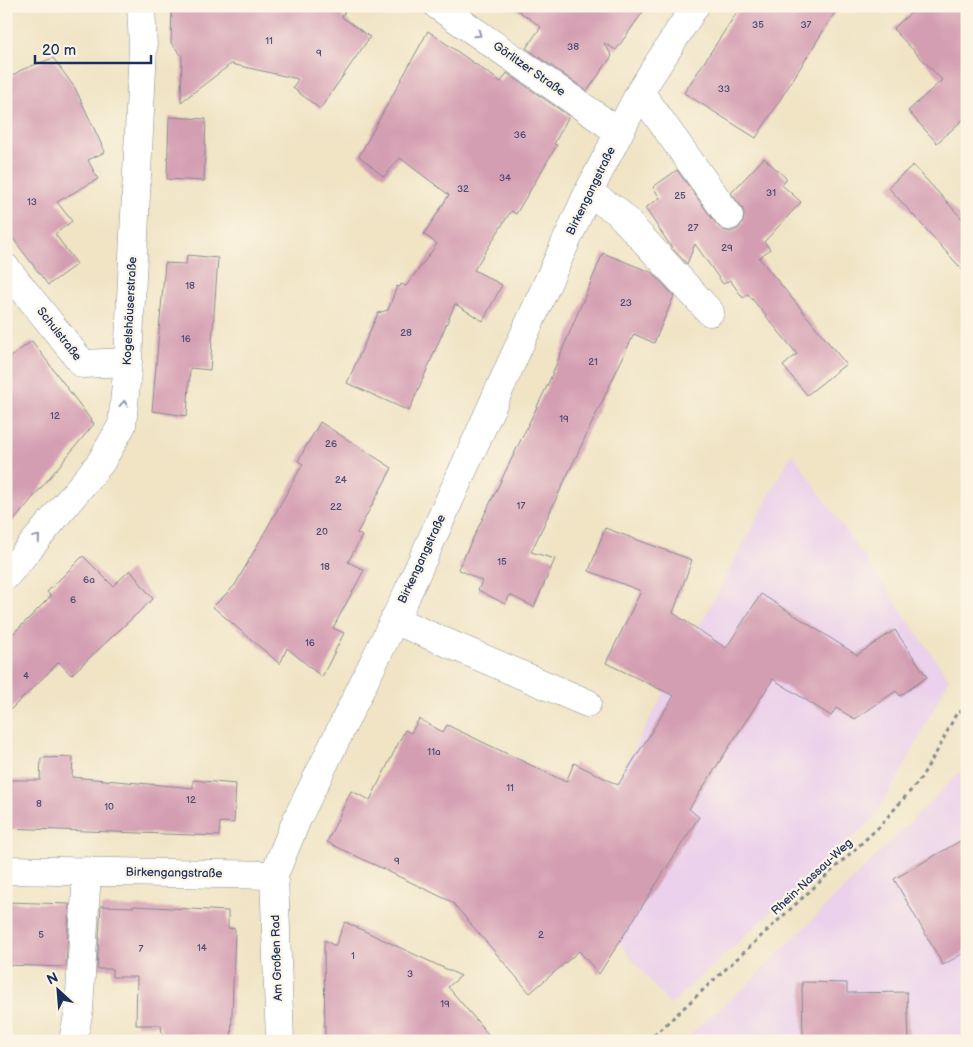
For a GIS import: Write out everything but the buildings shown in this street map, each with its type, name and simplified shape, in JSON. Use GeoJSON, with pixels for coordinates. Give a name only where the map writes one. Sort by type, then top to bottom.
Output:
{"type":"FeatureCollection","features":[{"type":"Feature","properties":{"kind":"street","name":"Kogelshäuserstraße"},"geometry":{"type":"LineString","coordinates":[[6,576],[101,462],[122,426],[128,362],[143,47],[141,6]]}},
{"type":"Feature","properties":{"kind":"street","name":"Görlitzer Straße"},"geometry":{"type":"LineString","coordinates":[[438,6],[619,132]]}},
{"type":"Feature","properties":{"kind":"street","name":"Birkengangstraße"},"geometry":{"type":"LineString","coordinates":[[6,870],[274,875],[297,819],[394,620],[588,192],[640,92],[695,6]]}},
{"type":"Feature","properties":{"kind":"street"},"geometry":{"type":"LineString","coordinates":[[640,92],[729,216]]}},
{"type":"Feature","properties":{"kind":"street"},"geometry":{"type":"LineString","coordinates":[[588,192],[617,211],[710,312]]}},
{"type":"Feature","properties":{"kind":"street","name":"Schulstraße"},"geometry":{"type":"LineString","coordinates":[[6,268],[83,364],[128,362]]}},
{"type":"Feature","properties":{"kind":"street"},"geometry":{"type":"LineString","coordinates":[[394,620],[588,703]]}},
{"type":"Feature","properties":{"kind":"street"},"geometry":{"type":"LineString","coordinates":[[73,1041],[78,1010],[87,871]]}},
{"type":"Feature","properties":{"kind":"street","name":"Am Großen Rad"},"geometry":{"type":"LineString","coordinates":[[274,875],[280,1041]]}},
{"type":"Feature","properties":{"kind":"path","name":"Rhein-Nassau-Weg"},"geometry":{"type":"LineString","coordinates":[[648,1041],[879,827],[919,781],[939,748],[956,714],[967,708]]}},
{"type":"Feature","properties":{"kind":"shaded area"},"geometry":{"type":"Polygon","coordinates":[[[792,453],[949,679],[903,769],[873,819],[670,1005],[565,878],[792,453]]]}},
{"type":"Feature","properties":{"kind":"shaded area"},"geometry":{"type":"Polygon","coordinates":[[[967,765],[967,1041],[682,1041],[746,986],[967,765]]]}}]}
